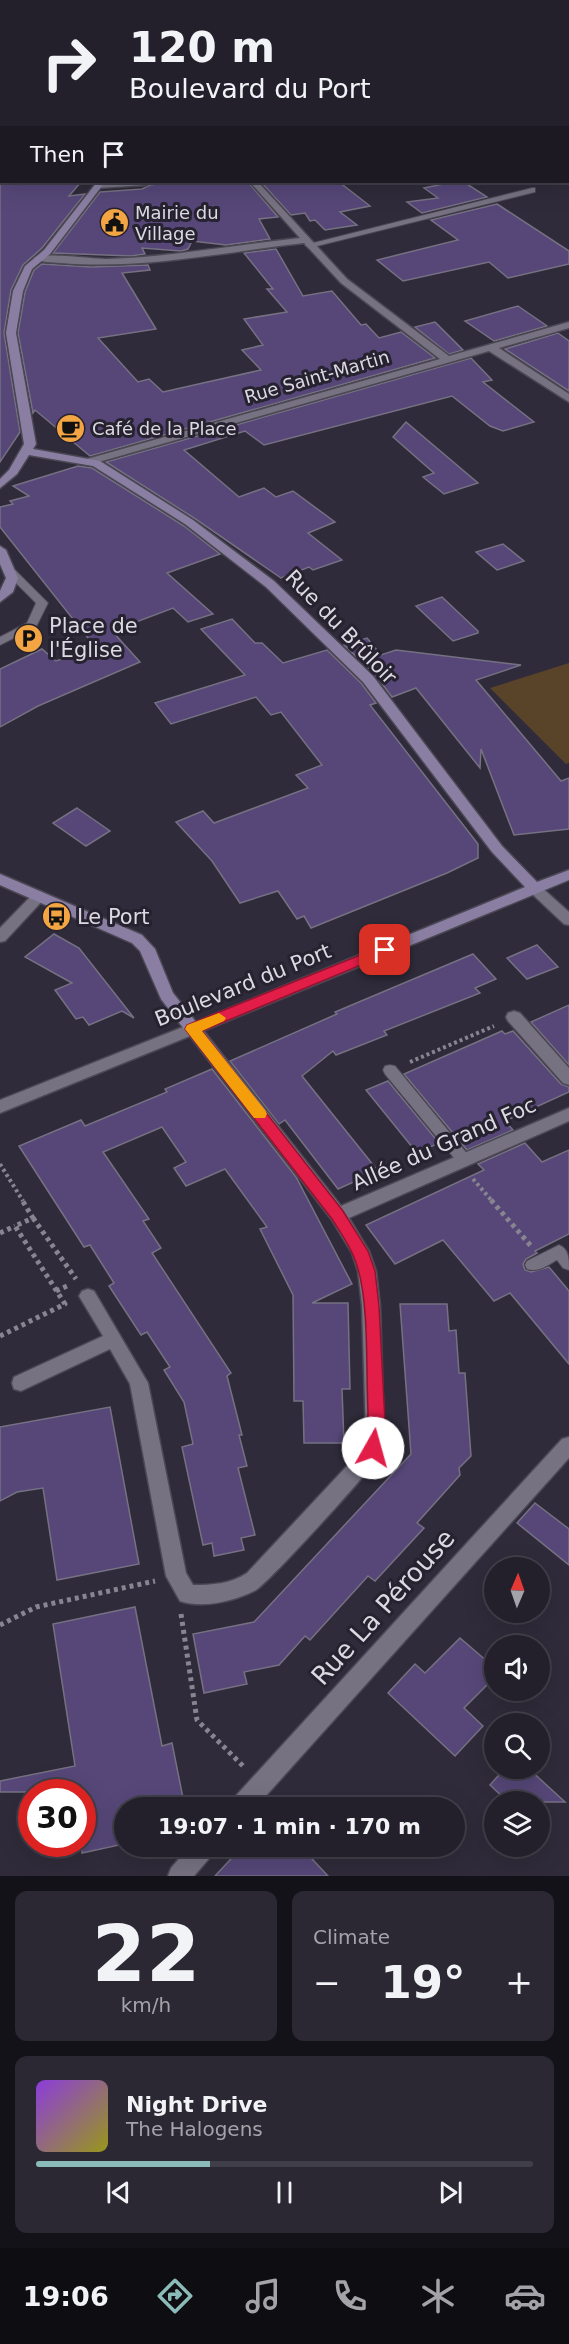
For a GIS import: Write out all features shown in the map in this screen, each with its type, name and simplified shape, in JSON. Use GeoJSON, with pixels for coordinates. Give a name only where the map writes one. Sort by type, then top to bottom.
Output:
{"type":"FeatureCollection","features":[{"type":"Feature","properties":{"kind":"street"},"geometry":{"type":"LineString","coordinates":[[4,481],[28,451],[30,438],[13,352],[12,322],[21,282],[28,268],[47,252],[100,183]]}},
{"type":"Feature","properties":{"kind":"street"},"geometry":{"type":"LineString","coordinates":[[255,183],[307,243],[363,297],[447,359]]}},
{"type":"Feature","properties":{"kind":"street"},"geometry":{"type":"LineString","coordinates":[[39,258],[86,261],[144,258],[307,243]]}},
{"type":"Feature","properties":{"kind":"street","name":"Rue Saint-Martin"},"geometry":{"type":"LineString","coordinates":[[28,451],[91,461],[569,325]]}},
{"type":"Feature","properties":{"kind":"street"},"geometry":{"type":"LineString","coordinates":[[490,347],[569,399]]}},
{"type":"Feature","properties":{"kind":"street","name":"Rue du Brûloir"},"geometry":{"type":"LineString","coordinates":[[91,461],[134,485],[189,522],[279,591],[368,679],[497,849],[569,920]]}},
{"type":"Feature","properties":{"kind":"street"},"geometry":{"type":"LineString","coordinates":[[0,550],[11,572],[10,586],[0,598]]}},
{"type":"Feature","properties":{"kind":"street","name":"Boulevard du Port"},"geometry":{"type":"LineString","coordinates":[[0,1107],[569,874]]}},
{"type":"Feature","properties":{"kind":"street"},"geometry":{"type":"LineString","coordinates":[[0,879],[116,928],[143,944],[166,995],[338,1215],[360,1251],[367,1271],[377,1422],[373,1448],[361,1466],[254,1580],[243,1586],[209,1593],[187,1594],[176,1576],[139,1383],[88,1296]]}},
{"type":"Feature","properties":{"kind":"street"},"geometry":{"type":"LineString","coordinates":[[0,937],[39,896]]}},
{"type":"Feature","properties":{"kind":"street"},"geometry":{"type":"LineString","coordinates":[[514,1017],[569,1079]]}},
{"type":"Feature","properties":{"kind":"street","name":"Allée du Grand Foc"},"geometry":{"type":"LineString","coordinates":[[338,1215],[569,1114]]}},
{"type":"Feature","properties":{"kind":"street"},"geometry":{"type":"LineString","coordinates":[[21,1383],[114,1339]]}},
{"type":"Feature","properties":{"kind":"street","name":"Rue La Pérouse"},"geometry":{"type":"LineString","coordinates":[[250,1797],[569,1444]]}},
{"type":"Feature","properties":{"kind":"street"},"geometry":{"type":"LineString","coordinates":[[179,1876],[195,1857]]}},
{"type":"Feature","properties":{"kind":"lane"},"geometry":{"type":"LineString","coordinates":[[307,243],[532,190]]}},
{"type":"Feature","properties":{"kind":"lane"},"geometry":{"type":"LineString","coordinates":[[0,642],[32,625],[42,603],[11,572]]}},
{"type":"Feature","properties":{"kind":"lane"},"geometry":{"type":"LineString","coordinates":[[390,1070],[462,1161]]}},
{"type":"Feature","properties":{"kind":"lane"},"geometry":{"type":"LineString","coordinates":[[538,1263],[559,1251],[569,1264]]}},
{"type":"Feature","properties":{"kind":"path"},"geometry":{"type":"LineString","coordinates":[[390,1070],[514,1017]]}},
{"type":"Feature","properties":{"kind":"path"},"geometry":{"type":"LineString","coordinates":[[462,1161],[538,1263]]}},
{"type":"Feature","properties":{"kind":"path"},"geometry":{"type":"LineString","coordinates":[[0,1164],[33,1218],[88,1296]]}},
{"type":"Feature","properties":{"kind":"path"},"geometry":{"type":"LineString","coordinates":[[0,1233],[33,1218]]}},
{"type":"Feature","properties":{"kind":"path"},"geometry":{"type":"LineString","coordinates":[[0,1336],[65,1304],[15,1226]]}},
{"type":"Feature","properties":{"kind":"path"},"geometry":{"type":"LineString","coordinates":[[0,1625],[36,1606],[176,1576]]}},
{"type":"Feature","properties":{"kind":"path"},"geometry":{"type":"LineString","coordinates":[[187,1594],[180,1609],[197,1720],[261,1784]]}},
{"type":"Feature","properties":{"kind":"shaded area"},"geometry":{"type":"Polygon","coordinates":[[[569,663],[569,763],[566,764],[490,688],[569,663]]]}},
{"type":"Feature","properties":{"kind":"building"},"geometry":{"type":"Polygon","coordinates":[[[0,183],[80,183],[69,196],[85,194],[42,248],[23,265],[11,290],[4,333],[20,432],[0,462],[0,183]]]}},
{"type":"Feature","properties":{"kind":"building"},"geometry":{"type":"Polygon","coordinates":[[[249,183],[278,217],[259,219],[270,239],[226,245],[192,241],[188,249],[181,251],[142,248],[145,254],[131,256],[53,253],[100,192],[142,189],[150,185],[249,183]]]}},
{"type":"Feature","properties":{"kind":"building"},"geometry":{"type":"Polygon","coordinates":[[[262,183],[340,183],[370,206],[340,212],[357,225],[325,230],[315,220],[310,221],[305,213],[291,215],[262,183]]]}},
{"type":"Feature","properties":{"kind":"building"},"geometry":{"type":"Polygon","coordinates":[[[448,183],[466,183],[487,197],[422,213],[407,202],[438,198],[424,188],[448,183]]]}},
{"type":"Feature","properties":{"kind":"building"},"geometry":{"type":"Polygon","coordinates":[[[497,204],[569,251],[569,264],[508,278],[489,262],[403,281],[377,260],[458,240],[431,220],[497,204]]]}},
{"type":"Feature","properties":{"kind":"building"},"geometry":{"type":"Polygon","coordinates":[[[276,249],[303,296],[332,291],[361,325],[366,324],[379,338],[401,332],[435,358],[90,456],[35,410],[33,413],[18,333],[25,292],[34,270],[42,264],[91,267],[148,265],[150,270],[122,273],[156,329],[98,338],[138,382],[149,379],[163,392],[261,370],[242,350],[263,345],[244,319],[287,312],[267,289],[273,289],[244,253],[276,249]]]}},
{"type":"Feature","properties":{"kind":"building"},"geometry":{"type":"Polygon","coordinates":[[[518,306],[547,326],[494,341],[465,321],[518,306]]]}},
{"type":"Feature","properties":{"kind":"building"},"geometry":{"type":"Polygon","coordinates":[[[435,322],[463,350],[449,354],[415,327],[435,322]]]}},
{"type":"Feature","properties":{"kind":"building"},"geometry":{"type":"Polygon","coordinates":[[[558,333],[569,341],[569,391],[505,349],[558,333]]]}},
{"type":"Feature","properties":{"kind":"building"},"geometry":{"type":"Polygon","coordinates":[[[471,358],[492,380],[483,382],[534,422],[503,431],[490,426],[452,396],[264,445],[245,431],[184,450],[239,497],[264,488],[276,497],[293,491],[335,522],[308,533],[342,560],[313,570],[309,567],[281,578],[194,518],[106,462],[471,358]]]}},
{"type":"Feature","properties":{"kind":"building"},"geometry":{"type":"Polygon","coordinates":[[[406,422],[478,483],[444,494],[423,477],[434,473],[393,437],[406,422]]]}},
{"type":"Feature","properties":{"kind":"building"},"geometry":{"type":"Polygon","coordinates":[[[78,466],[92,468],[184,526],[220,554],[167,573],[213,614],[188,622],[173,608],[112,631],[140,662],[38,706],[0,727],[0,669],[42,649],[56,661],[96,648],[0,527],[0,507],[13,504],[10,501],[29,496],[13,486],[78,466]]]}},
{"type":"Feature","properties":{"kind":"building"},"geometry":{"type":"Polygon","coordinates":[[[503,544],[524,561],[497,570],[476,552],[503,544]]]}},
{"type":"Feature","properties":{"kind":"building"},"geometry":{"type":"Polygon","coordinates":[[[442,597],[478,633],[453,641],[416,606],[442,597]]]}},
{"type":"Feature","properties":{"kind":"building"},"geometry":{"type":"Polygon","coordinates":[[[232,619],[255,643],[262,643],[283,663],[327,650],[361,683],[376,703],[370,705],[478,844],[478,858],[447,873],[311,928],[304,916],[297,919],[278,891],[240,903],[212,861],[176,822],[203,811],[214,823],[308,788],[296,775],[322,765],[281,712],[271,715],[256,697],[171,724],[155,703],[245,675],[201,629],[232,619]]]}},
{"type":"Feature","properties":{"kind":"building"},"geometry":{"type":"Polygon","coordinates":[[[367,638],[381,655],[396,650],[521,665],[476,680],[561,781],[569,778],[569,829],[514,835],[481,749],[480,768],[416,688],[392,697],[375,674],[344,645],[367,638]]]}},
{"type":"Feature","properties":{"kind":"building"},"geometry":{"type":"Polygon","coordinates":[[[77,808],[110,831],[86,846],[53,823],[77,808]]]}},
{"type":"Feature","properties":{"kind":"building"},"geometry":{"type":"Polygon","coordinates":[[[54,934],[79,948],[134,1018],[122,1011],[89,1025],[83,1017],[76,1019],[55,990],[72,983],[25,957],[54,934]]]}},
{"type":"Feature","properties":{"kind":"building"},"geometry":{"type":"Polygon","coordinates":[[[537,945],[558,967],[527,979],[507,958],[537,945]]]}},
{"type":"Feature","properties":{"kind":"building"},"geometry":{"type":"Polygon","coordinates":[[[473,954],[496,979],[475,988],[480,993],[384,1031],[387,1035],[336,1055],[333,1051],[302,1076],[378,1171],[338,1189],[285,1120],[279,1124],[230,1061],[337,1014],[335,1012],[473,954]]]}},
{"type":"Feature","properties":{"kind":"building"},"geometry":{"type":"Polygon","coordinates":[[[569,1005],[569,1065],[531,1022],[569,1005]]]}},
{"type":"Feature","properties":{"kind":"building"},"geometry":{"type":"Polygon","coordinates":[[[502,1031],[505,1034],[513,1031],[561,1084],[569,1087],[569,1092],[505,1121],[513,1130],[467,1150],[404,1074],[502,1031]]]}},
{"type":"Feature","properties":{"kind":"building"},"geometry":{"type":"Polygon","coordinates":[[[212,1069],[296,1177],[352,1284],[312,1303],[348,1303],[350,1389],[342,1389],[344,1443],[304,1443],[303,1401],[294,1401],[293,1295],[260,1229],[267,1227],[225,1169],[186,1186],[174,1168],[186,1162],[162,1127],[103,1152],[149,1219],[143,1221],[161,1248],[152,1253],[231,1373],[227,1376],[242,1435],[239,1435],[247,1466],[238,1468],[255,1535],[241,1538],[244,1550],[214,1556],[212,1543],[203,1545],[182,1447],[193,1444],[184,1402],[164,1370],[170,1367],[147,1332],[141,1335],[109,1286],[114,1283],[90,1245],[84,1247],[19,1146],[81,1120],[85,1126],[167,1092],[165,1089],[212,1069]]]}},
{"type":"Feature","properties":{"kind":"building"},"geometry":{"type":"Polygon","coordinates":[[[388,1081],[439,1143],[417,1153],[366,1090],[388,1081]]]}},
{"type":"Feature","properties":{"kind":"building"},"geometry":{"type":"Polygon","coordinates":[[[525,1143],[542,1162],[569,1150],[569,1234],[535,1251],[537,1253],[526,1259],[523,1264],[525,1270],[531,1272],[549,1267],[569,1291],[569,1364],[510,1293],[494,1301],[443,1240],[395,1264],[366,1225],[484,1170],[478,1164],[525,1143]]]}},
{"type":"Feature","properties":{"kind":"building"},"geometry":{"type":"Polygon","coordinates":[[[400,1304],[447,1304],[449,1331],[456,1330],[459,1373],[465,1373],[471,1456],[459,1468],[460,1475],[417,1523],[424,1528],[375,1581],[368,1576],[310,1640],[305,1636],[279,1665],[244,1672],[247,1684],[204,1693],[193,1634],[254,1622],[411,1454],[400,1304]]]}},
{"type":"Feature","properties":{"kind":"building"},"geometry":{"type":"Polygon","coordinates":[[[110,1407],[139,1564],[57,1580],[43,1488],[17,1492],[0,1501],[0,1427],[110,1407]]]}},
{"type":"Feature","properties":{"kind":"building"},"geometry":{"type":"Polygon","coordinates":[[[535,1503],[569,1529],[569,1565],[517,1523],[535,1503]]]}},
{"type":"Feature","properties":{"kind":"building"},"geometry":{"type":"Polygon","coordinates":[[[135,1607],[162,1746],[172,1743],[183,1797],[114,1797],[114,1846],[96,1850],[96,1779],[18,1779],[18,1792],[0,1792],[0,1781],[75,1766],[53,1624],[135,1607]]]}},
{"type":"Feature","properties":{"kind":"building"},"geometry":{"type":"Polygon","coordinates":[[[460,1638],[484,1659],[484,1688],[464,1708],[483,1726],[455,1756],[388,1693],[415,1664],[425,1673],[460,1638]]]}},
{"type":"Feature","properties":{"kind":"building"},"geometry":{"type":"Polygon","coordinates":[[[495,1779],[540,1779],[565,1802],[550,1802],[550,1791],[496,1791],[490,1785],[495,1779]]]}},
{"type":"Feature","properties":{"kind":"building"},"geometry":{"type":"Polygon","coordinates":[[[233,1857],[310,1857],[328,1876],[215,1876],[233,1857]]]}},
{"type":"Feature","properties":{"kind":"slow traffic"},"geometry":{"type":"LineString","coordinates":[[219,1018],[192,1029],[259,1114]]}},
{"type":"Feature","properties":{"kind":"place","name":"Mairie du Village"},"geometry":{"type":"Point","coordinates":[114,223]}},
{"type":"Feature","properties":{"kind":"place","name":"Café de la Place"},"geometry":{"type":"Point","coordinates":[71,429]}},
{"type":"Feature","properties":{"kind":"place","name":"Place de l'Église"},"geometry":{"type":"Point","coordinates":[28,638]}},
{"type":"Feature","properties":{"kind":"place","name":"Le Port"},"geometry":{"type":"Point","coordinates":[56,917]}},
{"type":"Feature","properties":{"kind":"route"},"geometry":{"type":"LineString","coordinates":[[373,1448],[377,1422],[371,1306],[367,1271],[360,1251],[338,1215],[192,1029],[385,950]]}}]}
